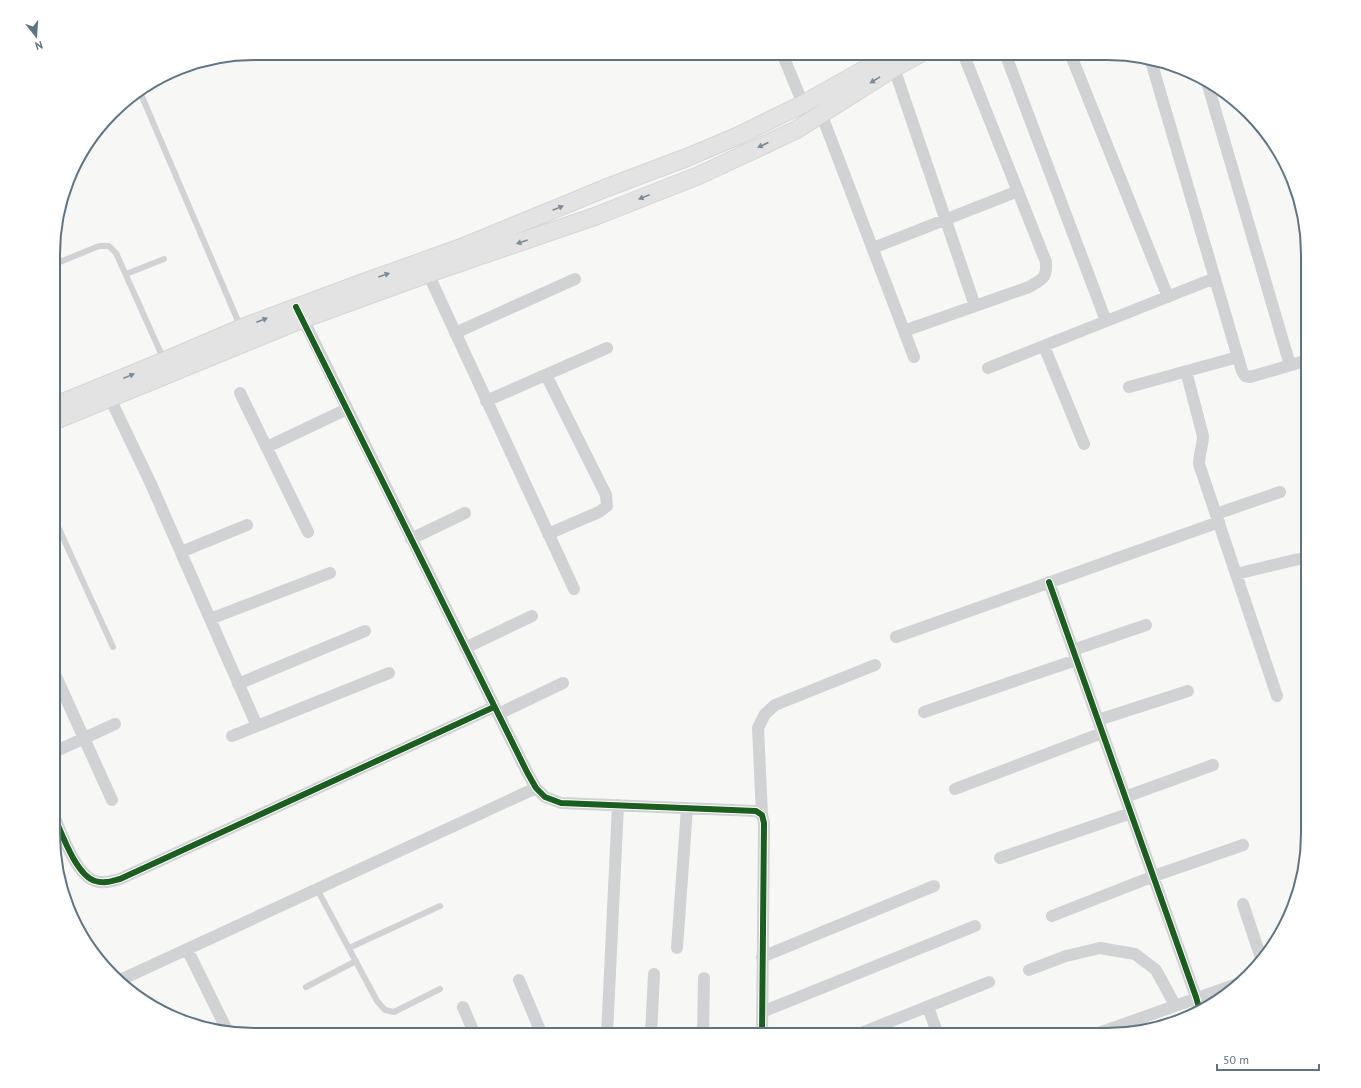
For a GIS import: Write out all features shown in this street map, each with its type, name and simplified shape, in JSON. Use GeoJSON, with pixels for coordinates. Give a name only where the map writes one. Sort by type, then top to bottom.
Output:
{"type":"FeatureCollection","features":[{"type":"Feature","properties":{"kind":"main road"},"geometry":{"type":"LineString","coordinates":[[425,268],[460,248],[740,135],[894,61]]}},
{"type":"Feature","properties":{"kind":"main road"},"geometry":{"type":"LineString","coordinates":[[60,404],[107,392],[299,313],[425,268],[596,216],[700,175],[796,130],[822,114],[894,61]]}},
{"type":"Feature","properties":{"kind":"main road"},"geometry":{"type":"LineString","coordinates":[[60,418],[164,361],[241,328],[299,313]]}},
{"type":"Feature","properties":{"kind":"street"},"geometry":{"type":"LineString","coordinates":[[786,60],[809,101],[822,114],[914,358]]}},
{"type":"Feature","properties":{"kind":"street"},"geometry":{"type":"LineString","coordinates":[[904,331],[1028,287],[1041,280],[1046,273],[1046,262],[966,60]]}},
{"type":"Feature","properties":{"kind":"street"},"geometry":{"type":"LineString","coordinates":[[1009,60],[1106,321]]}},
{"type":"Feature","properties":{"kind":"street"},"geometry":{"type":"LineString","coordinates":[[1073,60],[1168,297]]}},
{"type":"Feature","properties":{"kind":"street"},"geometry":{"type":"LineString","coordinates":[[894,61],[945,220],[975,306]]}},
{"type":"Feature","properties":{"kind":"street"},"geometry":{"type":"LineString","coordinates":[[1152,66],[1242,372],[1245,376],[1250,377],[1301,362]]}},
{"type":"Feature","properties":{"kind":"street"},"geometry":{"type":"LineString","coordinates":[[1209,89],[1290,365]]}},
{"type":"Feature","properties":{"kind":"street"},"geometry":{"type":"LineString","coordinates":[[873,248],[1018,191]]}},
{"type":"Feature","properties":{"kind":"street"},"geometry":{"type":"LineString","coordinates":[[425,268],[574,589]]}},
{"type":"Feature","properties":{"kind":"street"},"geometry":{"type":"LineString","coordinates":[[988,368],[1215,278]]}},
{"type":"Feature","properties":{"kind":"street"},"geometry":{"type":"LineString","coordinates":[[455,333],[575,279]]}},
{"type":"Feature","properties":{"kind":"street"},"geometry":{"type":"LineString","coordinates":[[299,313],[496,711],[536,788],[545,797],[561,803],[756,810],[762,815]]}},
{"type":"Feature","properties":{"kind":"street"},"geometry":{"type":"LineString","coordinates":[[1044,346],[1084,444]]}},
{"type":"Feature","properties":{"kind":"street"},"geometry":{"type":"LineString","coordinates":[[486,401],[607,348]]}},
{"type":"Feature","properties":{"kind":"street"},"geometry":{"type":"LineString","coordinates":[[1129,387],[1238,357]]}},
{"type":"Feature","properties":{"kind":"street"},"geometry":{"type":"LineString","coordinates":[[1186,371],[1203,436],[1199,464],[1277,696]]}},
{"type":"Feature","properties":{"kind":"street"},"geometry":{"type":"LineString","coordinates":[[546,375],[606,495],[606,506],[599,512],[548,534]]}},
{"type":"Feature","properties":{"kind":"street"},"geometry":{"type":"LineString","coordinates":[[107,392],[151,484],[257,726]]}},
{"type":"Feature","properties":{"kind":"street"},"geometry":{"type":"LineString","coordinates":[[240,393],[308,532]]}},
{"type":"Feature","properties":{"kind":"street"},"geometry":{"type":"LineString","coordinates":[[267,447],[347,409]]}},
{"type":"Feature","properties":{"kind":"street"},"geometry":{"type":"LineString","coordinates":[[896,637],[1049,582],[1218,518],[1280,492]]}},
{"type":"Feature","properties":{"kind":"street"},"geometry":{"type":"LineString","coordinates":[[411,539],[465,513]]}},
{"type":"Feature","properties":{"kind":"street"},"geometry":{"type":"LineString","coordinates":[[181,552],[247,525]]}},
{"type":"Feature","properties":{"kind":"street"},"geometry":{"type":"LineString","coordinates":[[1236,574],[1301,558]]}},
{"type":"Feature","properties":{"kind":"street"},"geometry":{"type":"LineString","coordinates":[[210,619],[330,573]]}},
{"type":"Feature","properties":{"kind":"street"},"geometry":{"type":"LineString","coordinates":[[1049,582],[1198,1005]]}},
{"type":"Feature","properties":{"kind":"street"},"geometry":{"type":"LineString","coordinates":[[465,648],[532,616]]}},
{"type":"Feature","properties":{"kind":"street"},"geometry":{"type":"LineString","coordinates":[[924,712],[1075,655],[1146,625]]}},
{"type":"Feature","properties":{"kind":"street"},"geometry":{"type":"LineString","coordinates":[[238,684],[365,631]]}},
{"type":"Feature","properties":{"kind":"street"},"geometry":{"type":"LineString","coordinates":[[762,1028],[764,823],[762,815],[758,728],[765,714],[775,705],[875,665]]}},
{"type":"Feature","properties":{"kind":"street"},"geometry":{"type":"LineString","coordinates":[[232,736],[389,673]]}},
{"type":"Feature","properties":{"kind":"street"},"geometry":{"type":"LineString","coordinates":[[60,832],[83,873],[94,881],[106,882],[120,879],[496,711],[563,683]]}},
{"type":"Feature","properties":{"kind":"street"},"geometry":{"type":"LineString","coordinates":[[60,686],[112,800]]}},
{"type":"Feature","properties":{"kind":"street"},"geometry":{"type":"LineString","coordinates":[[1098,720],[1188,691]]}},
{"type":"Feature","properties":{"kind":"street"},"geometry":{"type":"LineString","coordinates":[[60,749],[115,724]]}},
{"type":"Feature","properties":{"kind":"street"},"geometry":{"type":"LineString","coordinates":[[954,789],[1102,733]]}},
{"type":"Feature","properties":{"kind":"street"},"geometry":{"type":"LineString","coordinates":[[1125,797],[1213,765]]}},
{"type":"Feature","properties":{"kind":"street"},"geometry":{"type":"LineString","coordinates":[[124,978],[536,788]]}},
{"type":"Feature","properties":{"kind":"street"},"geometry":{"type":"LineString","coordinates":[[607,1028],[618,805]]}},
{"type":"Feature","properties":{"kind":"street"},"geometry":{"type":"LineString","coordinates":[[677,948],[687,808]]}},
{"type":"Feature","properties":{"kind":"street"},"geometry":{"type":"LineString","coordinates":[[1000,858],[1131,813]]}},
{"type":"Feature","properties":{"kind":"street"},"geometry":{"type":"LineString","coordinates":[[1052,916],[1154,876],[1243,845]]}},
{"type":"Feature","properties":{"kind":"street"},"geometry":{"type":"LineString","coordinates":[[762,957],[934,886]]}},
{"type":"Feature","properties":{"kind":"street"},"geometry":{"type":"LineString","coordinates":[[1243,904],[1260,954]]}},
{"type":"Feature","properties":{"kind":"street"},"geometry":{"type":"LineString","coordinates":[[762,1012],[975,926]]}},
{"type":"Feature","properties":{"kind":"street"},"geometry":{"type":"LineString","coordinates":[[1029,970],[1066,956],[1100,948],[1135,954],[1156,970],[1175,1005]]}},
{"type":"Feature","properties":{"kind":"street"},"geometry":{"type":"LineString","coordinates":[[187,949],[225,1025]]}},
{"type":"Feature","properties":{"kind":"street"},"geometry":{"type":"LineString","coordinates":[[650,1028],[654,974]]}},
{"type":"Feature","properties":{"kind":"street"},"geometry":{"type":"LineString","coordinates":[[703,1028],[704,978]]}},
{"type":"Feature","properties":{"kind":"street"},"geometry":{"type":"LineString","coordinates":[[519,980],[539,1028]]}},
{"type":"Feature","properties":{"kind":"street"},"geometry":{"type":"LineString","coordinates":[[874,1028],[989,982]]}},
{"type":"Feature","properties":{"kind":"street"},"geometry":{"type":"LineString","coordinates":[[1112,1028],[1225,988]]}},
{"type":"Feature","properties":{"kind":"street"},"geometry":{"type":"LineString","coordinates":[[463,1007],[472,1028]]}},
{"type":"Feature","properties":{"kind":"street"},"geometry":{"type":"LineString","coordinates":[[928,1007],[936,1028]]}},
{"type":"Feature","properties":{"kind":"lane"},"geometry":{"type":"LineString","coordinates":[[142,96],[241,328]]}},
{"type":"Feature","properties":{"kind":"lane"},"geometry":{"type":"LineString","coordinates":[[60,262],[99,246],[109,246],[116,253],[164,361]]}},
{"type":"Feature","properties":{"kind":"lane"},"geometry":{"type":"LineString","coordinates":[[126,274],[164,259]]}},
{"type":"Feature","properties":{"kind":"lane"},"geometry":{"type":"LineString","coordinates":[[60,531],[113,647]]}},
{"type":"Feature","properties":{"kind":"lane"},"geometry":{"type":"LineString","coordinates":[[317,889],[378,1001],[385,1010],[394,1012],[440,989]]}},
{"type":"Feature","properties":{"kind":"lane"},"geometry":{"type":"LineString","coordinates":[[349,948],[440,906]]}},
{"type":"Feature","properties":{"kind":"lane"},"geometry":{"type":"LineString","coordinates":[[306,987],[356,961]]}},
{"type":"Feature","properties":{"kind":"cycle path"},"geometry":{"type":"LineString","coordinates":[[296,307],[536,788],[545,797],[561,803],[756,811],[762,815],[764,823],[762,1028]]}},
{"type":"Feature","properties":{"kind":"cycle path"},"geometry":{"type":"LineString","coordinates":[[1049,582],[1198,1005]]}},
{"type":"Feature","properties":{"kind":"cycle path"},"geometry":{"type":"LineString","coordinates":[[60,831],[76,863],[88,877],[98,882],[114,881],[494,707]]}}]}
